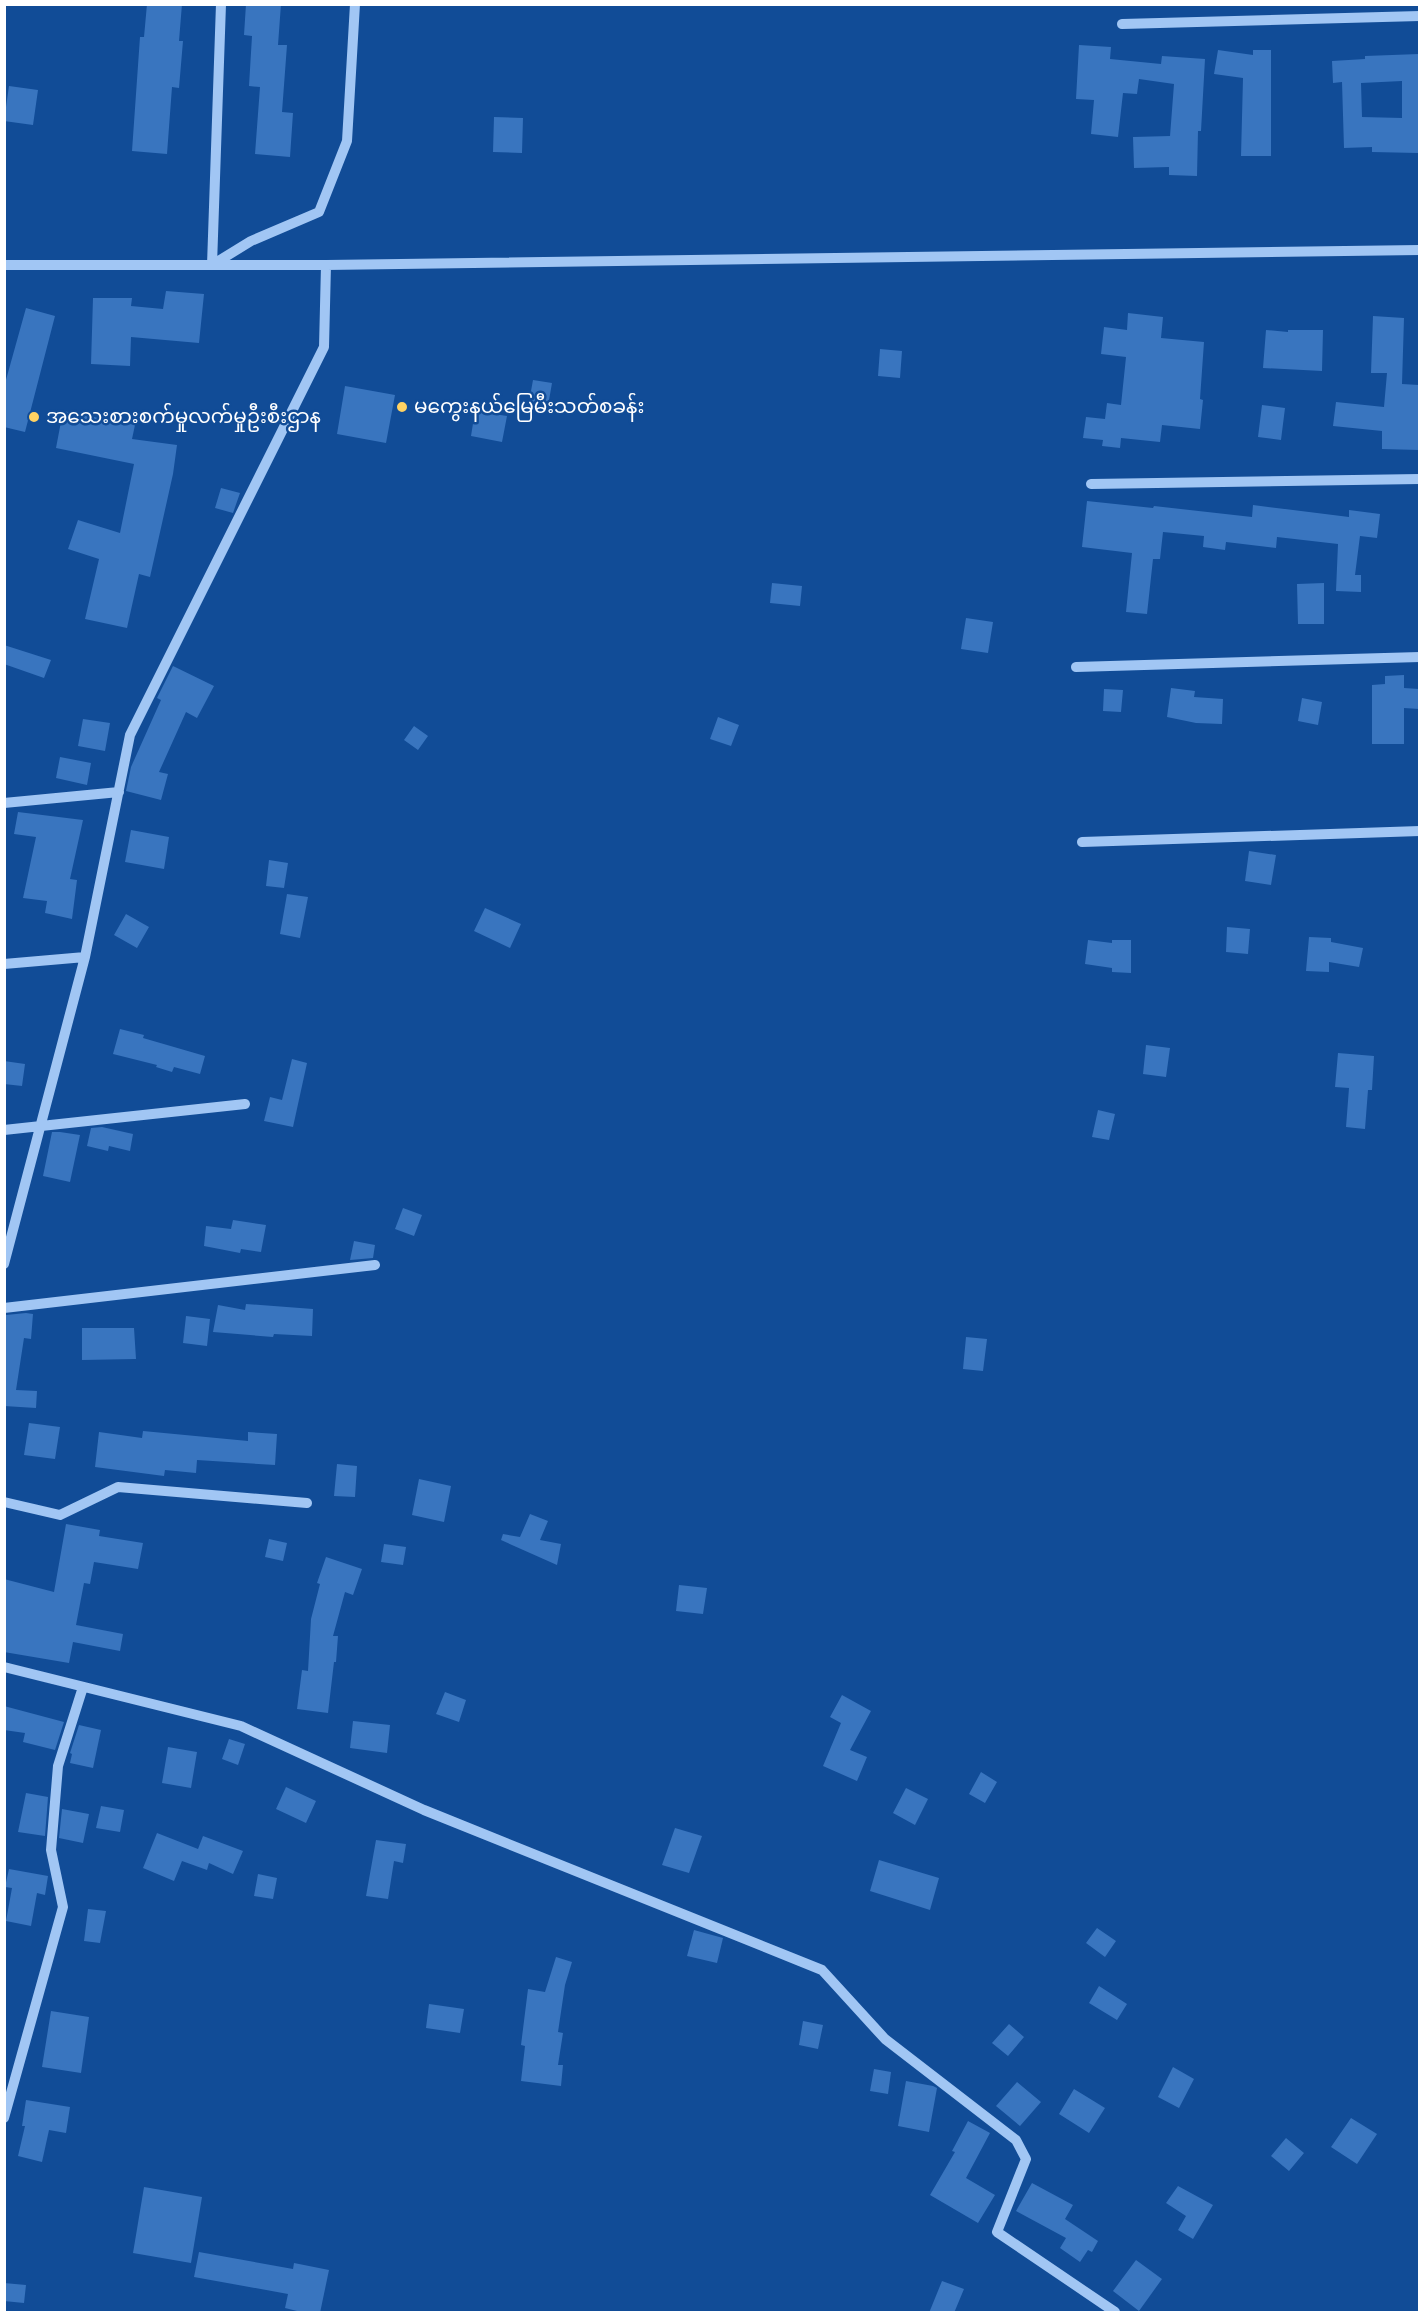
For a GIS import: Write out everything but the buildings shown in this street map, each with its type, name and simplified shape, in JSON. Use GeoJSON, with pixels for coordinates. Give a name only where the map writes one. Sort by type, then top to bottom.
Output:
{"type":"FeatureCollection","features":[{"type":"Feature","properties":{"kind":"street"},"geometry":{"type":"LineString","coordinates":[[212,265],[220,4]]}},
{"type":"Feature","properties":{"kind":"street"},"geometry":{"type":"LineString","coordinates":[[212,265],[251,241],[319,212],[347,141],[355,4]]}},
{"type":"Feature","properties":{"kind":"street"},"geometry":{"type":"LineString","coordinates":[[1122,24],[1419,16]]}},
{"type":"Feature","properties":{"kind":"street"},"geometry":{"type":"LineString","coordinates":[[4,264],[326,265],[1419,250]]}},
{"type":"Feature","properties":{"kind":"street"},"geometry":{"type":"LineString","coordinates":[[4,1264],[85,957],[130,735],[324,347],[326,265]]}},
{"type":"Feature","properties":{"kind":"street"},"geometry":{"type":"LineString","coordinates":[[1091,484],[1419,479]]}},
{"type":"Feature","properties":{"kind":"street"},"geometry":{"type":"LineString","coordinates":[[1076,667],[1419,657]]}},
{"type":"Feature","properties":{"kind":"street"},"geometry":{"type":"LineString","coordinates":[[4,803],[119,792]]}},
{"type":"Feature","properties":{"kind":"street"},"geometry":{"type":"LineString","coordinates":[[1082,842],[1419,831]]}},
{"type":"Feature","properties":{"kind":"street"},"geometry":{"type":"LineString","coordinates":[[4,964],[85,957]]}},
{"type":"Feature","properties":{"kind":"street"},"geometry":{"type":"LineString","coordinates":[[4,1130],[245,1104]]}},
{"type":"Feature","properties":{"kind":"street"},"geometry":{"type":"LineString","coordinates":[[4,1308],[375,1265]]}},
{"type":"Feature","properties":{"kind":"street"},"geometry":{"type":"LineString","coordinates":[[4,1502],[60,1515],[118,1487],[307,1503]]}},
{"type":"Feature","properties":{"kind":"street"},"geometry":{"type":"LineString","coordinates":[[4,1667],[242,1726],[424,1810],[822,1970],[885,2039],[1016,2140],[1026,2159],[997,2232],[1115,2313]]}},
{"type":"Feature","properties":{"kind":"street"},"geometry":{"type":"LineString","coordinates":[[4,2118],[63,1907],[51,1850],[58,1766],[83,1687]]}},
{"type":"Feature","properties":{"kind":"place","name":"မကွေးနယ်မြေမီးသတ်စခန်း"},"geometry":{"type":"Point","coordinates":[402,407]}},
{"type":"Feature","properties":{"kind":"place","name":"အသေးစားစက်မှုလက်မှုဦးစီးဌာန"},"geometry":{"type":"Point","coordinates":[34,417]}}]}
